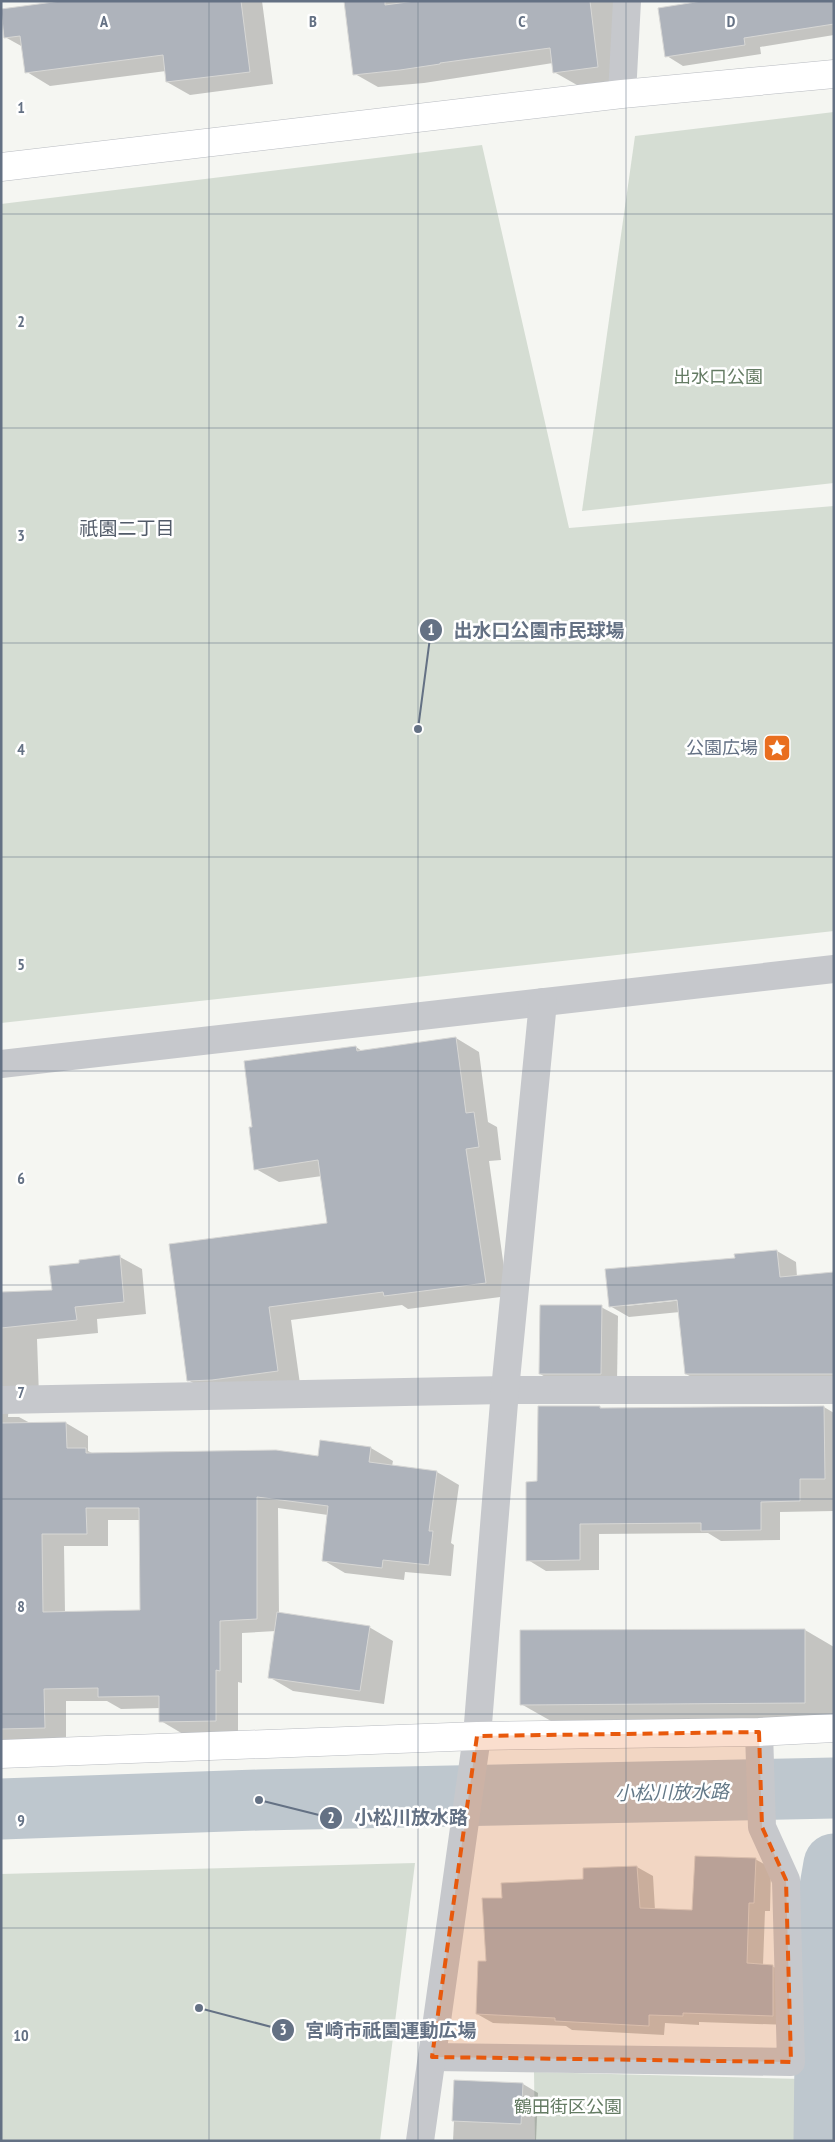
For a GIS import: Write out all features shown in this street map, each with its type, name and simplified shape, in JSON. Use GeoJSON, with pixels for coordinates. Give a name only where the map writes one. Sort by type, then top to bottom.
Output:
{"type":"FeatureCollection","features":[{"type":"Feature","properties":{"kind":"street"},"geometry":{"type":"LineString","coordinates":[[622,94],[627,1]]}},
{"type":"Feature","properties":{"kind":"street"},"geometry":{"type":"LineString","coordinates":[[1,167],[622,94],[834,74]]}},
{"type":"Feature","properties":{"kind":"street"},"geometry":{"type":"LineString","coordinates":[[1,1064],[834,969]]}},
{"type":"Feature","properties":{"kind":"street"},"geometry":{"type":"LineString","coordinates":[[420,2141],[477,1736],[506,1390],[542,1002]]}},
{"type":"Feature","properties":{"kind":"street"},"geometry":{"type":"LineString","coordinates":[[1,1400],[506,1390],[834,1390]]}},
{"type":"Feature","properties":{"kind":"street"},"geometry":{"type":"LineString","coordinates":[[1,1754],[477,1736],[759,1732],[829,1724]]}},
{"type":"Feature","properties":{"kind":"street"},"geometry":{"type":"LineString","coordinates":[[432,2057],[791,2062],[786,1880],[762,1827],[759,1732]]}},
{"type":"Feature","properties":{"kind":"highlighted area"},"geometry":{"type":"Polygon","coordinates":[[[759,1732],[762,1827],[786,1880],[791,2062],[432,2057],[477,1736],[759,1732]]]}},
{"type":"Feature","properties":{"kind":"green space","name":"出水口公園"},"geometry":{"type":"Polygon","coordinates":[[[834,112],[834,483],[582,511],[635,136],[834,112]]]}},
{"type":"Feature","properties":{"kind":"green space"},"geometry":{"type":"Polygon","coordinates":[[[482,145],[569,528],[834,506],[834,931],[1,1023],[1,204],[482,145]]]}},
{"type":"Feature","properties":{"kind":"green space"},"geometry":{"type":"Polygon","coordinates":[[[415,1863],[380,2141],[1,2141],[1,1874],[415,1863]]]}},
{"type":"Feature","properties":{"kind":"green space","name":"鶴田街区公園"},"geometry":{"type":"Polygon","coordinates":[[[534,2072],[803,2079],[801,2141],[535,2141],[534,2072]]]}},
{"type":"Feature","properties":{"kind":"building"},"geometry":{"type":"Polygon","coordinates":[[[61,1],[241,1],[250,72],[166,82],[163,55],[25,73],[20,36],[4,38],[1,9],[61,1]]]}},
{"type":"Feature","properties":{"kind":"building"},"geometry":{"type":"Polygon","coordinates":[[[344,1],[385,1],[385,5],[415,1],[590,1],[598,67],[553,73],[550,48],[353,75],[344,1]]]}},
{"type":"Feature","properties":{"kind":"building"},"geometry":{"type":"Polygon","coordinates":[[[702,1],[834,1],[834,24],[744,38],[745,45],[665,57],[658,8],[702,1]]]}},
{"type":"Feature","properties":{"kind":"building"},"geometry":{"type":"Polygon","coordinates":[[[456,1037],[466,1113],[474,1112],[479,1147],[466,1149],[486,1283],[384,1296],[383,1292],[269,1307],[278,1371],[212,1380],[187,1381],[169,1244],[327,1223],[318,1160],[254,1170],[249,1127],[252,1127],[244,1061],[356,1046],[357,1051],[456,1037]]]}},
{"type":"Feature","properties":{"kind":"building"},"geometry":{"type":"Polygon","coordinates":[[[777,1250],[780,1277],[834,1272],[834,1374],[685,1374],[677,1300],[609,1307],[605,1269],[735,1258],[734,1254],[777,1250]]]}},
{"type":"Feature","properties":{"kind":"building"},"geometry":{"type":"Polygon","coordinates":[[[120,1255],[124,1302],[75,1307],[77,1320],[1,1328],[1,1292],[52,1290],[49,1266],[79,1263],[79,1260],[120,1255]]]}},
{"type":"Feature","properties":{"kind":"building"},"geometry":{"type":"Polygon","coordinates":[[[540,1305],[602,1305],[601,1374],[539,1374],[540,1305]]]}},
{"type":"Feature","properties":{"kind":"building"},"geometry":{"type":"Polygon","coordinates":[[[538,1406],[600,1406],[600,1408],[824,1406],[825,1479],[800,1479],[800,1501],[761,1502],[761,1530],[701,1531],[701,1523],[580,1524],[580,1560],[526,1561],[526,1482],[537,1481],[538,1406]]]}},
{"type":"Feature","properties":{"kind":"building"},"geometry":{"type":"Polygon","coordinates":[[[66,1422],[67,1448],[86,1448],[86,1453],[276,1450],[318,1456],[320,1440],[371,1447],[369,1462],[437,1471],[429,1531],[433,1531],[429,1565],[383,1560],[382,1568],[322,1561],[328,1506],[257,1497],[257,1619],[220,1621],[220,1671],[216,1670],[216,1721],[159,1722],[159,1696],[98,1697],[98,1688],[44,1689],[45,1728],[1,1729],[1,1423],[66,1422]],[[86,1508],[87,1534],[42,1534],[43,1612],[140,1610],[139,1508],[86,1508]]]}},
{"type":"Feature","properties":{"kind":"building"},"geometry":{"type":"Polygon","coordinates":[[[277,1612],[370,1626],[360,1691],[268,1678],[277,1612]]]}},
{"type":"Feature","properties":{"kind":"building"},"geometry":{"type":"Polygon","coordinates":[[[805,1629],[805,1703],[520,1705],[520,1630],[805,1629]]]}},
{"type":"Feature","properties":{"kind":"building"},"geometry":{"type":"Polygon","coordinates":[[[695,1856],[756,1858],[754,1903],[749,1903],[747,1963],[773,1965],[773,2016],[683,2013],[683,2016],[649,2015],[649,2026],[555,2021],[555,2018],[476,2014],[478,1961],[486,1961],[482,1898],[502,1898],[501,1883],[583,1879],[583,1868],[637,1866],[640,1908],[692,1910],[695,1856]]]}},
{"type":"Feature","properties":{"kind":"building"},"geometry":{"type":"Polygon","coordinates":[[[454,2080],[523,2083],[521,2124],[452,2121],[454,2080]]]}},
{"type":"Feature","properties":{"kind":"waterway","name":"小松川放水路"},"geometry":{"type":"LineString","coordinates":[[1,1809],[259,1800],[834,1788]]}},
{"type":"Feature","properties":{"kind":"waterway"},"geometry":{"type":"LineString","coordinates":[[824,2141],[823,1927],[834,1864]]}},
{"type":"Feature","properties":{"kind":"place","name":"出水口公園市民球場"},"geometry":{"type":"Point","coordinates":[418,729]}},
{"type":"Feature","properties":{"kind":"place","name":"公園広場"},"geometry":{"type":"Point","coordinates":[777,748]}},
{"type":"Feature","properties":{"kind":"place","name":"小松川放水路"},"geometry":{"type":"Point","coordinates":[259,1800]}},
{"type":"Feature","properties":{"kind":"place","name":"宮崎市祇園運動広場"},"geometry":{"type":"Point","coordinates":[199,2008]}},
{"type":"Feature","properties":{"kind":"district","name":"祇園二丁目"},"geometry":{"type":"Point","coordinates":[127,528]}}]}
